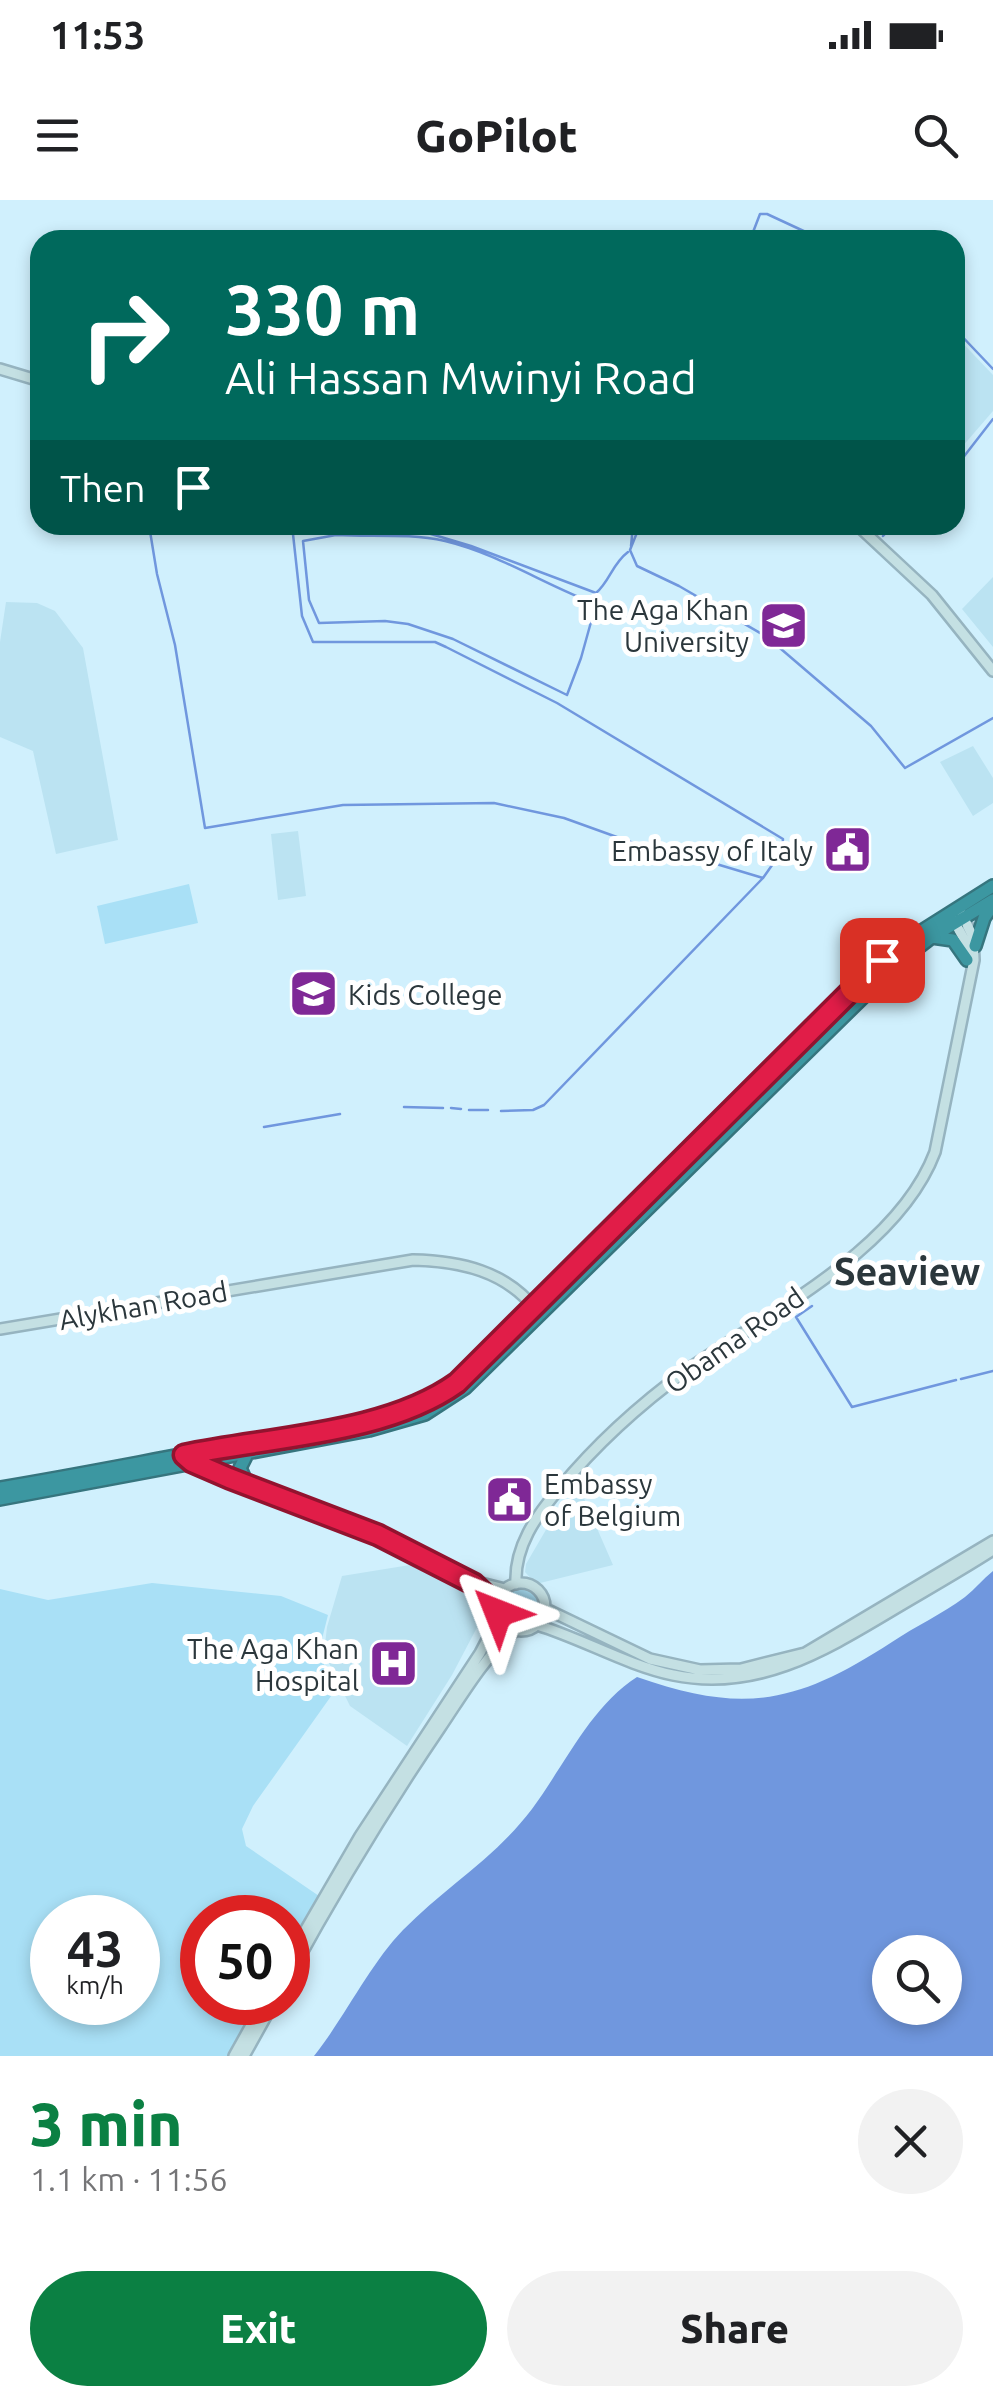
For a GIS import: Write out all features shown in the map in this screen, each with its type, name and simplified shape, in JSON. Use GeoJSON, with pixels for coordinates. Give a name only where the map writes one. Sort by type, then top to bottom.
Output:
{"type":"FeatureCollection","features":[{"type":"Feature","properties":{"kind":"highway"},"geometry":{"type":"LineString","coordinates":[[0,1499],[342,1427],[421,1405],[457,1383],[538,1312],[897,964],[993,886]]}},
{"type":"Feature","properties":{"kind":"highway"},"geometry":{"type":"LineString","coordinates":[[0,1488],[248,1452],[369,1430],[425,1414],[465,1388],[866,972],[957,915],[993,902]]}},
{"type":"Feature","properties":{"kind":"highway"},"geometry":{"type":"LineString","coordinates":[[975,946],[993,902]]}},
{"type":"Feature","properties":{"kind":"highway"},"geometry":{"type":"LineString","coordinates":[[932,937],[953,940],[967,960]]}},
{"type":"Feature","properties":{"kind":"highway"},"geometry":{"type":"LineString","coordinates":[[248,1452],[240,1468],[248,1486]]}},
{"type":"Feature","properties":{"kind":"street"},"geometry":{"type":"LineString","coordinates":[[0,369],[30,378]]}},
{"type":"Feature","properties":{"kind":"street"},"geometry":{"type":"LineString","coordinates":[[871,535],[932,594],[993,671]]}},
{"type":"Feature","properties":{"kind":"street"},"geometry":{"type":"LineString","coordinates":[[957,915],[975,946],[968,978]]}},
{"type":"Feature","properties":{"kind":"street"},"geometry":{"type":"LineString","coordinates":[[957,915],[965,941],[968,978]]}},
{"type":"Feature","properties":{"kind":"street","name":"Obama Road"},"geometry":{"type":"LineString","coordinates":[[516,1584],[518,1555],[536,1519],[575,1469],[616,1426],[684,1372],[871,1242],[907,1205],[934,1152],[968,978]]}},
{"type":"Feature","properties":{"kind":"street","name":"Alykhan Road"},"geometry":{"type":"LineString","coordinates":[[0,1328],[368,1266],[440,1260],[469,1264],[486,1272],[519,1293],[538,1312]]}},
{"type":"Feature","properties":{"kind":"street"},"geometry":{"type":"LineString","coordinates":[[188,1459],[378,1535],[474,1584],[498,1611],[506,1626],[516,1630],[529,1630],[537,1624],[544,1608],[541,1594],[516,1584],[505,1590],[498,1611],[480,1653],[360,1836],[310,1922]]}},
{"type":"Feature","properties":{"kind":"street"},"geometry":{"type":"LineString","coordinates":[[544,1608],[650,1660],[700,1670],[740,1670],[805,1653],[993,1540]]}},
{"type":"Feature","properties":{"kind":"street"},"geometry":{"type":"LineString","coordinates":[[537,1624],[647,1668],[699,1679],[742,1678],[807,1660],[993,1550]]}},
{"type":"Feature","properties":{"kind":"street"},"geometry":{"type":"LineString","coordinates":[[474,1584],[481,1582],[505,1590]]}},
{"type":"Feature","properties":{"kind":"street"},"geometry":{"type":"LineString","coordinates":[[310,1938],[405,1780],[488,1658],[516,1630]]}},
{"type":"Feature","properties":{"kind":"street"},"geometry":{"type":"LineString","coordinates":[[234,2056],[251,2025]]}},
{"type":"Feature","properties":{"kind":"street"},"geometry":{"type":"LineString","coordinates":[[244,2056],[261,2025]]}},
{"type":"Feature","properties":{"kind":"shaded area"},"geometry":{"type":"Polygon","coordinates":[[[965,346],[993,375],[993,411],[965,443],[965,346]]]}},
{"type":"Feature","properties":{"kind":"shaded area"},"geometry":{"type":"Polygon","coordinates":[[[993,577],[993,647],[962,609],[993,577]]]}},
{"type":"Feature","properties":{"kind":"shaded area"},"geometry":{"type":"Polygon","coordinates":[[[6,602],[37,603],[55,611],[83,648],[118,840],[56,854],[33,751],[0,737],[0,642],[6,602]]]}},
{"type":"Feature","properties":{"kind":"shaded area"},"geometry":{"type":"Polygon","coordinates":[[[973,746],[993,778],[993,803],[973,816],[940,762],[973,746]]]}},
{"type":"Feature","properties":{"kind":"shaded area"},"geometry":{"type":"Polygon","coordinates":[[[298,831],[306,896],[278,900],[271,834],[298,831]]]}},
{"type":"Feature","properties":{"kind":"shaded area"},"geometry":{"type":"Polygon","coordinates":[[[189,884],[198,923],[105,944],[97,906],[189,884]]]}},
{"type":"Feature","properties":{"kind":"shaded area"},"geometry":{"type":"Polygon","coordinates":[[[579,1487],[613,1565],[536,1584],[525,1572],[526,1564],[554,1516],[579,1487]]]}},
{"type":"Feature","properties":{"kind":"shaded area","name":"The Aga Khan Hospital"},"geometry":{"type":"Polygon","coordinates":[[[416,1564],[476,1594],[483,1616],[452,1675],[407,1746],[350,1706],[324,1653],[342,1576],[416,1564]]]}},
{"type":"Feature","properties":{"kind":"shaded area"},"geometry":{"type":"Polygon","coordinates":[[[152,1583],[281,1596],[328,1615],[319,1651],[334,1692],[253,1806],[242,1829],[246,1846],[319,1896],[310,1912],[310,1895],[180,1895],[180,2025],[247,2025],[230,2056],[0,2056],[0,1589],[48,1600],[152,1583]]]}},
{"type":"Feature","properties":{"kind":"shaded area"},"geometry":{"type":"Polygon","coordinates":[[[521,1588],[534,1594],[540,1607],[534,1620],[521,1626],[508,1620],[502,1607],[508,1594],[521,1588]]]}},
{"type":"Feature","properties":{"kind":"water"},"geometry":{"type":"Polygon","coordinates":[[[993,1571],[993,2056],[314,2056],[391,1944],[419,1914],[518,1827],[592,1720],[637,1677],[709,1696],[770,1697],[828,1679],[965,1597],[993,1571]]]}},
{"type":"Feature","properties":{"kind":"waterway"},"geometry":{"type":"LineString","coordinates":[[754,230],[760,214],[801,230]]}},
{"type":"Feature","properties":{"kind":"waterway"},"geometry":{"type":"LineString","coordinates":[[965,340],[993,369]]}},
{"type":"Feature","properties":{"kind":"waterway"},"geometry":{"type":"LineString","coordinates":[[965,455],[993,419]]}},
{"type":"Feature","properties":{"kind":"waterway"},"geometry":{"type":"LineString","coordinates":[[151,535],[175,645],[205,828],[343,805],[494,803],[564,818],[664,854],[683,854],[763,878],[782,851],[783,839],[557,703],[435,642],[313,642],[302,616],[293,535]]}},
{"type":"Feature","properties":{"kind":"waterway"},"geometry":{"type":"LineString","coordinates":[[336,535],[445,541],[484,554],[596,604],[567,695],[453,639],[408,624],[319,623],[309,600],[303,541],[336,535]]}},
{"type":"Feature","properties":{"kind":"waterway"},"geometry":{"type":"LineString","coordinates":[[434,535],[596,593],[628,552]]}},
{"type":"Feature","properties":{"kind":"waterway"},"geometry":{"type":"LineString","coordinates":[[631,546],[632,535]]}},
{"type":"Feature","properties":{"kind":"waterway"},"geometry":{"type":"LineString","coordinates":[[636,535],[630,550],[637,566],[767,637],[871,726],[905,768],[993,718]]}},
{"type":"Feature","properties":{"kind":"waterway"},"geometry":{"type":"LineString","coordinates":[[501,1111],[533,1110],[544,1105],[762,879]]}},
{"type":"Feature","properties":{"kind":"waterway"},"geometry":{"type":"LineString","coordinates":[[404,1107],[443,1108]]}},
{"type":"Feature","properties":{"kind":"waterway"},"geometry":{"type":"LineString","coordinates":[[451,1108],[461,1109]]}},
{"type":"Feature","properties":{"kind":"waterway"},"geometry":{"type":"LineString","coordinates":[[469,1110],[488,1110]]}},
{"type":"Feature","properties":{"kind":"waterway"},"geometry":{"type":"LineString","coordinates":[[264,1127],[340,1114]]}},
{"type":"Feature","properties":{"kind":"waterway"},"geometry":{"type":"LineString","coordinates":[[812,1306],[796,1317],[852,1407],[956,1380]]}},
{"type":"Feature","properties":{"kind":"waterway"},"geometry":{"type":"LineString","coordinates":[[961,1379],[993,1371]]}},
{"type":"Feature","properties":{"kind":"place","name":"The Aga Khan University"},"geometry":{"type":"Point","coordinates":[784,625]}},
{"type":"Feature","properties":{"kind":"place","name":"Embassy of Italy"},"geometry":{"type":"Point","coordinates":[848,850]}},
{"type":"Feature","properties":{"kind":"place","name":"Kids College"},"geometry":{"type":"Point","coordinates":[313,994]}},
{"type":"Feature","properties":{"kind":"place","name":"Embassy of Belgium"},"geometry":{"type":"Point","coordinates":[509,1499]}},
{"type":"Feature","properties":{"kind":"place","name":"The Aga Khan Hospital"},"geometry":{"type":"Point","coordinates":[394,1664]}},
{"type":"Feature","properties":{"kind":"district","name":"Seaview"},"geometry":{"type":"Point","coordinates":[907,1271]}},
{"type":"Feature","properties":{"kind":"route"},"geometry":{"type":"LineString","coordinates":[[498,1613],[497,1606],[474,1584],[378,1535],[229,1478],[184,1455],[342,1427],[385,1417],[439,1396],[563,1282],[830,1008],[882,960]]}}]}
